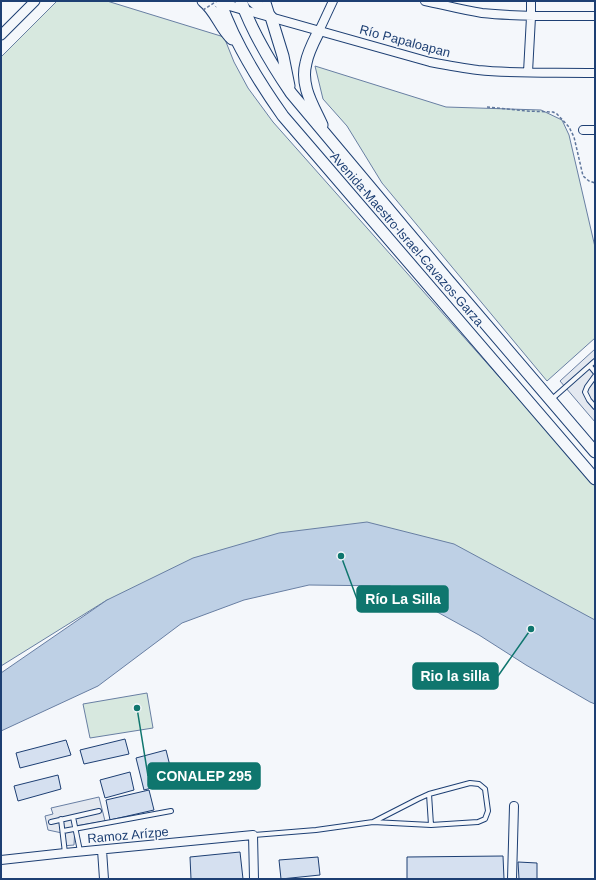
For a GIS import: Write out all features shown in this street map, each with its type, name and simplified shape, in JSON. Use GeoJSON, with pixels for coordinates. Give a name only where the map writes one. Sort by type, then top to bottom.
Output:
{"type":"FeatureCollection","features":[{"type":"Feature","properties":{"kind":"main road"},"geometry":{"type":"LineString","coordinates":[[253,1],[271,17],[291,94]]}},
{"type":"Feature","properties":{"kind":"main road","name":"Avenida Maestro Israel Cavazos Garza"},"geometry":{"type":"LineString","coordinates":[[218,2],[240,45],[283,116],[595,479]]}},
{"type":"Feature","properties":{"kind":"main road"},"geometry":{"type":"LineString","coordinates":[[203,5],[213,12],[228,35],[240,45]]}},
{"type":"Feature","properties":{"kind":"main road","name":"Avenida Maestro Israel Cavazos Garza"},"geometry":{"type":"LineString","coordinates":[[243,6],[268,57],[291,94],[594,450]]}},
{"type":"Feature","properties":{"kind":"main road"},"geometry":{"type":"LineString","coordinates":[[319,31],[306,62],[304,77],[310,100],[328,139]]}},
{"type":"Feature","properties":{"kind":"main road"},"geometry":{"type":"LineString","coordinates":[[435,293],[440,289],[446,289],[464,305],[472,308]]}},
{"type":"Feature","properties":{"kind":"street"},"geometry":{"type":"LineString","coordinates":[[1,35],[35,1]]}},
{"type":"Feature","properties":{"kind":"street"},"geometry":{"type":"LineString","coordinates":[[266,1],[271,17]]}},
{"type":"Feature","properties":{"kind":"street"},"geometry":{"type":"LineString","coordinates":[[319,31],[333,1]]}},
{"type":"Feature","properties":{"kind":"street"},"geometry":{"type":"LineString","coordinates":[[425,1],[481,13],[531,17],[595,16]]}},
{"type":"Feature","properties":{"kind":"street"},"geometry":{"type":"LineString","coordinates":[[528,72],[531,1]]}},
{"type":"Feature","properties":{"kind":"street","name":"Río Papaloapan"},"geometry":{"type":"LineString","coordinates":[[218,2],[243,6],[271,17],[430,62],[479,70],[595,73]]}},
{"type":"Feature","properties":{"kind":"street"},"geometry":{"type":"LineString","coordinates":[[583,130],[595,130]]}},
{"type":"Feature","properties":{"kind":"street"},"geometry":{"type":"LineString","coordinates":[[512,879],[514,806]]}},
{"type":"Feature","properties":{"kind":"street"},"geometry":{"type":"LineString","coordinates":[[252,835],[254,879]]}},
{"type":"Feature","properties":{"kind":"street","name":"Ramoz Arízpe"},"geometry":{"type":"LineString","coordinates":[[4,860],[252,835]]}},
{"type":"Feature","properties":{"kind":"street"},"geometry":{"type":"LineString","coordinates":[[102,850],[104,879]]}},
{"type":"Feature","properties":{"kind":"lane"},"geometry":{"type":"LineString","coordinates":[[551,400],[595,361]]}},
{"type":"Feature","properties":{"kind":"lane"},"geometry":{"type":"LineString","coordinates":[[590,366],[595,372]]}},
{"type":"Feature","properties":{"kind":"lane"},"geometry":{"type":"LineString","coordinates":[[595,376],[585,392],[595,407]]}},
{"type":"Feature","properties":{"kind":"lane"},"geometry":{"type":"LineString","coordinates":[[252,835],[316,830],[373,822],[431,826],[478,822],[485,819],[488,811],[485,789],[479,784],[470,783],[429,794],[373,822]]}},
{"type":"Feature","properties":{"kind":"lane"},"geometry":{"type":"LineString","coordinates":[[429,794],[431,826]]}},
{"type":"Feature","properties":{"kind":"lane"},"geometry":{"type":"LineString","coordinates":[[51,822],[99,811]]}},
{"type":"Feature","properties":{"kind":"lane"},"geometry":{"type":"LineString","coordinates":[[63,831],[171,811]]}},
{"type":"Feature","properties":{"kind":"lane"},"geometry":{"type":"LineString","coordinates":[[72,817],[76,829],[80,852]]}},
{"type":"Feature","properties":{"kind":"lane"},"geometry":{"type":"LineString","coordinates":[[61,819],[65,853]]}},
{"type":"Feature","properties":{"kind":"path"},"geometry":{"type":"LineString","coordinates":[[203,5],[218,2]]}},
{"type":"Feature","properties":{"kind":"path"},"geometry":{"type":"LineString","coordinates":[[487,107],[553,112],[557,114],[569,127],[574,137],[583,176],[595,183]]}},
{"type":"Feature","properties":{"kind":"shaded area"},"geometry":{"type":"Polygon","coordinates":[[[57,1],[107,1],[224,37],[234,62],[248,88],[273,122],[595,485],[595,653],[418,551],[107,600],[1,666],[1,57],[57,1]]]}},
{"type":"Feature","properties":{"kind":"shaded area"},"geometry":{"type":"Polygon","coordinates":[[[315,66],[446,107],[541,110],[562,120],[569,135],[595,247],[595,338],[547,381],[382,183],[347,126],[323,99],[315,66]]]}},
{"type":"Feature","properties":{"kind":"shaded area"},"geometry":{"type":"Polygon","coordinates":[[[595,349],[595,422],[560,381],[595,349]]]}},
{"type":"Feature","properties":{"kind":"shaded area"},"geometry":{"type":"Polygon","coordinates":[[[147,693],[153,728],[90,738],[83,704],[147,693]]]}},
{"type":"Feature","properties":{"kind":"shaded area"},"geometry":{"type":"Polygon","coordinates":[[[99,797],[105,821],[75,826],[74,845],[62,846],[62,833],[48,830],[45,816],[53,814],[51,808],[99,797]]]}},
{"type":"Feature","properties":{"kind":"water"},"geometry":{"type":"Polygon","coordinates":[[[367,522],[454,544],[595,620],[595,704],[526,665],[479,635],[390,586],[309,585],[244,600],[182,623],[98,686],[1,731],[1,673],[107,600],[193,558],[279,533],[367,522]]]}},
{"type":"Feature","properties":{"kind":"building"},"geometry":{"type":"Polygon","coordinates":[[[125,739],[129,754],[84,764],[80,750],[125,739]]]}},
{"type":"Feature","properties":{"kind":"building"},"geometry":{"type":"Polygon","coordinates":[[[66,740],[71,755],[20,768],[16,753],[66,740]]]}},
{"type":"Feature","properties":{"kind":"building"},"geometry":{"type":"Polygon","coordinates":[[[166,750],[174,782],[144,790],[136,758],[166,750]]]}},
{"type":"Feature","properties":{"kind":"building"},"geometry":{"type":"Polygon","coordinates":[[[130,772],[134,790],[105,798],[100,780],[130,772]]]}},
{"type":"Feature","properties":{"kind":"building"},"geometry":{"type":"Polygon","coordinates":[[[58,775],[61,789],[18,801],[14,786],[58,775]]]}},
{"type":"Feature","properties":{"kind":"building"},"geometry":{"type":"Polygon","coordinates":[[[149,790],[154,810],[110,820],[106,800],[149,790]]]}},
{"type":"Feature","properties":{"kind":"building"},"geometry":{"type":"Polygon","coordinates":[[[240,852],[243,879],[191,879],[190,857],[240,852]]]}},
{"type":"Feature","properties":{"kind":"building"},"geometry":{"type":"Polygon","coordinates":[[[503,856],[504,879],[407,879],[407,857],[503,856]]]}},
{"type":"Feature","properties":{"kind":"building"},"geometry":{"type":"Polygon","coordinates":[[[318,857],[320,875],[281,879],[279,860],[318,857]]]}},
{"type":"Feature","properties":{"kind":"building"},"geometry":{"type":"Polygon","coordinates":[[[518,862],[537,863],[537,879],[519,879],[518,862]]]}},
{"type":"Feature","properties":{"kind":"place","name":"Río La Silla"},"geometry":{"type":"Point","coordinates":[341,556]}},
{"type":"Feature","properties":{"kind":"place","name":"Rio la silla"},"geometry":{"type":"Point","coordinates":[531,629]}},
{"type":"Feature","properties":{"kind":"place","name":"CONALEP 295"},"geometry":{"type":"Point","coordinates":[137,708]}}]}
